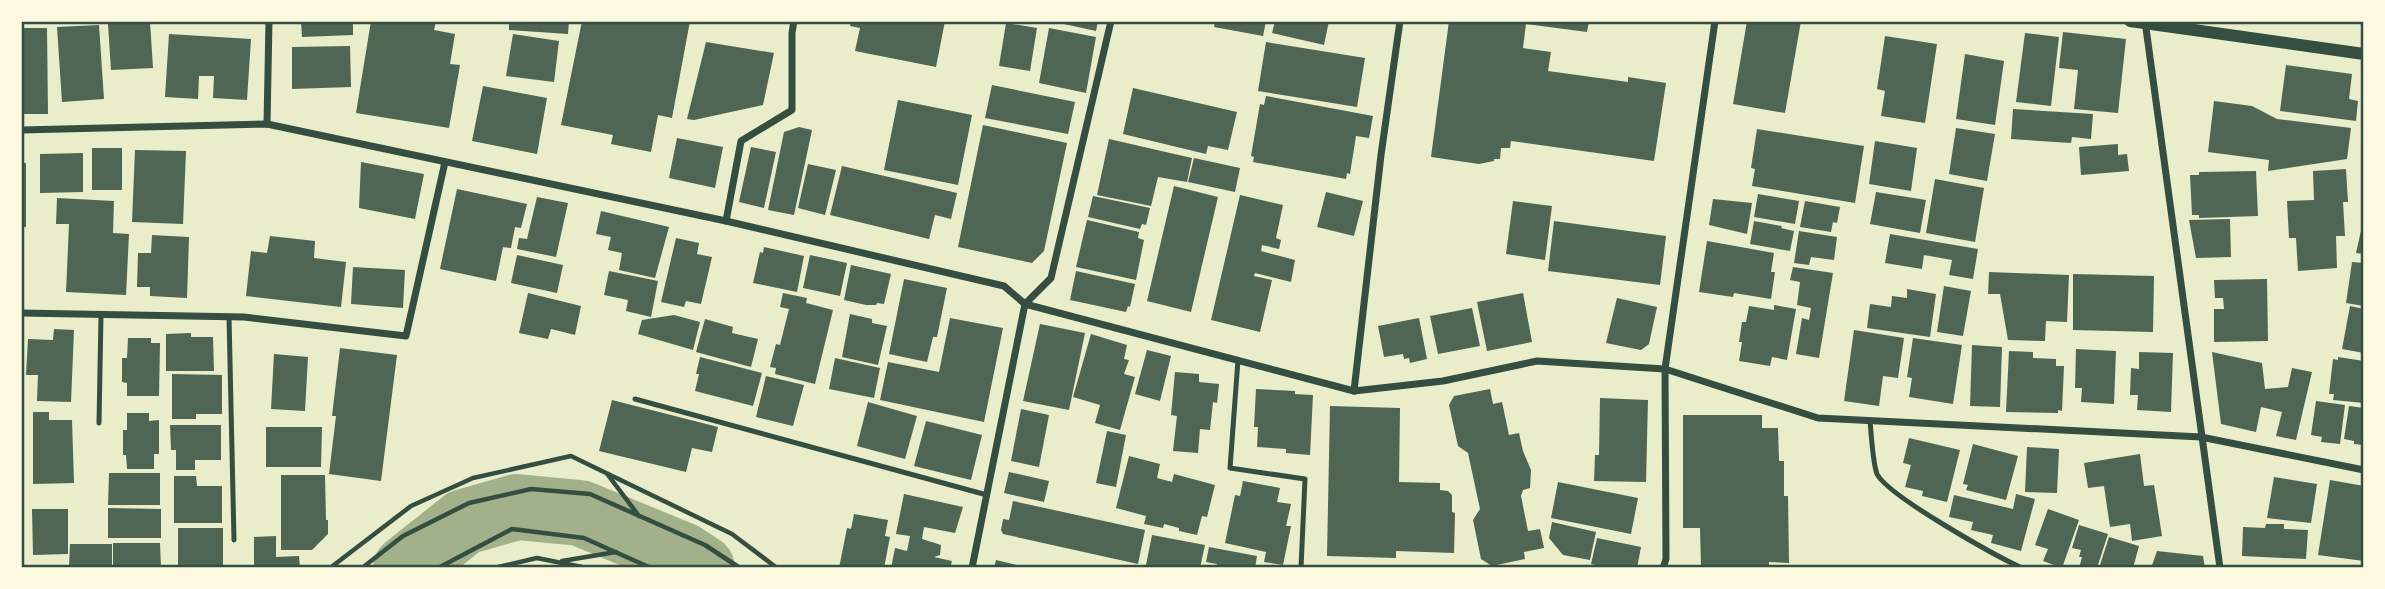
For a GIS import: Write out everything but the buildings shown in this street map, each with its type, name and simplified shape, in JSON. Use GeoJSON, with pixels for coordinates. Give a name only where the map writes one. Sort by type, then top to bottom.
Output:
{"type":"FeatureCollection","features":[{"type":"Feature","properties":{"kind":"street"},"geometry":{"type":"LineString","coordinates":[[267,124],[269,21]]}},
{"type":"Feature","properties":{"kind":"street"},"geometry":{"type":"LineString","coordinates":[[726,221],[741,141],[792,110],[794,21]]}},
{"type":"Feature","properties":{"kind":"street"},"geometry":{"type":"LineString","coordinates":[[972,568],[1025,304],[1051,278],[1111,21]]}},
{"type":"Feature","properties":{"kind":"street"},"geometry":{"type":"LineString","coordinates":[[1354,391],[1381,155],[1400,21]]}},
{"type":"Feature","properties":{"kind":"street"},"geometry":{"type":"LineString","coordinates":[[1663,568],[1666,559],[1665,369],[1715,21]]}},
{"type":"Feature","properties":{"kind":"street"},"geometry":{"type":"LineString","coordinates":[[2130,21],[2364,54]]}},
{"type":"Feature","properties":{"kind":"street"},"geometry":{"type":"LineString","coordinates":[[2145,22],[2220,568]]}},
{"type":"Feature","properties":{"kind":"street"},"geometry":{"type":"LineString","coordinates":[[21,130],[267,124],[726,221],[1004,286],[1025,304],[1354,391],[1443,381],[1537,361],[1665,369],[1818,418],[2201,438],[2364,470]]}},
{"type":"Feature","properties":{"kind":"street"},"geometry":{"type":"LineString","coordinates":[[21,313],[229,317],[406,336],[444,162]]}},
{"type":"Feature","properties":{"kind":"lane"},"geometry":{"type":"LineString","coordinates":[[99,423],[101,315]]}},
{"type":"Feature","properties":{"kind":"lane"},"geometry":{"type":"LineString","coordinates":[[229,317],[234,540]]}},
{"type":"Feature","properties":{"kind":"lane"},"geometry":{"type":"LineString","coordinates":[[1238,360],[1230,468],[1305,479],[1301,568]]}},
{"type":"Feature","properties":{"kind":"lane"},"geometry":{"type":"LineString","coordinates":[[635,399],[987,495]]}},
{"type":"Feature","properties":{"kind":"lane"},"geometry":{"type":"LineString","coordinates":[[1870,420],[1877,474],[1892,490],[1991,553],[2022,568]]}},
{"type":"Feature","properties":{"kind":"path"},"geometry":{"type":"LineString","coordinates":[[330,568],[411,506],[474,478],[571,456],[732,534],[777,568]]}},
{"type":"Feature","properties":{"kind":"path"},"geometry":{"type":"LineString","coordinates":[[606,473],[639,516]]}},
{"type":"Feature","properties":{"kind":"path"},"geometry":{"type":"LineString","coordinates":[[362,568],[403,536],[469,503],[531,489],[590,494],[705,545],[740,568]]}},
{"type":"Feature","properties":{"kind":"path"},"geometry":{"type":"LineString","coordinates":[[438,568],[512,529],[584,537],[651,568]]}},
{"type":"Feature","properties":{"kind":"path"},"geometry":{"type":"LineString","coordinates":[[557,562],[617,552]]}},
{"type":"Feature","properties":{"kind":"path"},"geometry":{"type":"LineString","coordinates":[[494,568],[537,558],[587,568]]}},
{"type":"Feature","properties":{"kind":"waterway"},"geometry":{"type":"LineString","coordinates":[[406,568],[464,522],[517,507],[580,513],[682,555],[702,568]]}}]}
